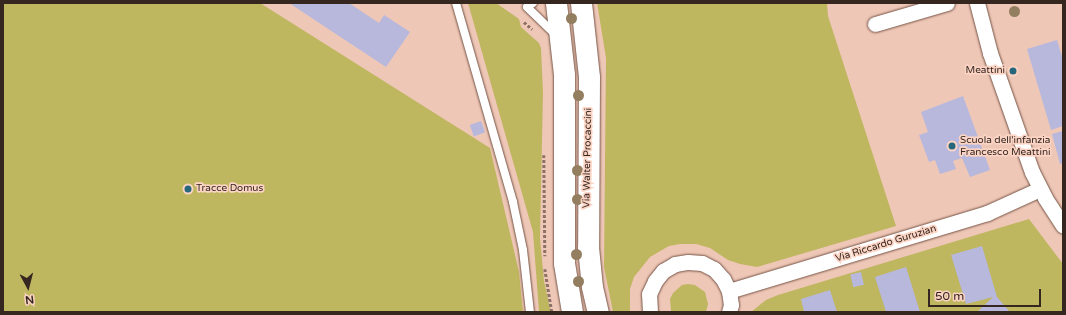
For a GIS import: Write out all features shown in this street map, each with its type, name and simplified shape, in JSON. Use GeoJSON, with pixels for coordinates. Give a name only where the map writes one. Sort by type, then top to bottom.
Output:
{"type":"FeatureCollection","features":[{"type":"Feature","properties":{"kind":"street"},"geometry":{"type":"LineString","coordinates":[[556,3],[561,39],[564,99],[563,236],[566,276],[572,312]]}},
{"type":"Feature","properties":{"kind":"street","name":"Via Walter Procaccini"},"geometry":{"type":"LineString","coordinates":[[581,3],[589,77],[588,246],[592,287],[598,312]]}},
{"type":"Feature","properties":{"kind":"street"},"geometry":{"type":"LineString","coordinates":[[875,24],[947,3]]}},
{"type":"Feature","properties":{"kind":"street"},"geometry":{"type":"LineString","coordinates":[[977,3],[990,53],[1029,165],[1040,189],[1063,226]]}},
{"type":"Feature","properties":{"kind":"street","name":"Via Riccardo Guruzian"},"geometry":{"type":"LineString","coordinates":[[729,291],[987,213],[1040,189]]}},
{"type":"Feature","properties":{"kind":"street"},"geometry":{"type":"LineString","coordinates":[[650,312],[649,294],[654,281],[663,271],[675,264],[688,262],[708,266],[714,269],[723,279],[729,291],[731,305],[729,312]]}},
{"type":"Feature","properties":{"kind":"lane"},"geometry":{"type":"LineString","coordinates":[[456,3],[513,202],[523,250],[530,312]]}},
{"type":"Feature","properties":{"kind":"lane"},"geometry":{"type":"LineString","coordinates":[[527,4],[561,39]]}},
{"type":"Feature","properties":{"kind":"path"},"geometry":{"type":"LineString","coordinates":[[526,18],[524,22],[536,32]]}},
{"type":"Feature","properties":{"kind":"path"},"geometry":{"type":"LineString","coordinates":[[544,154],[544,249],[546,278],[552,312]]}},
{"type":"Feature","properties":{"kind":"shaded area"},"geometry":{"type":"Polygon","coordinates":[[[3,3],[260,3],[490,148],[519,272],[523,312],[3,312],[3,3]]]}},
{"type":"Feature","properties":{"kind":"shaded area"},"geometry":{"type":"Polygon","coordinates":[[[468,3],[496,3],[519,19],[521,27],[539,43],[541,48],[543,93],[540,238],[544,281],[551,312],[539,312],[533,232],[468,3]]]}},
{"type":"Feature","properties":{"kind":"shaded area"},"geometry":{"type":"Polygon","coordinates":[[[597,3],[827,3],[828,16],[896,226],[757,267],[728,260],[710,248],[696,244],[669,246],[650,257],[634,277],[630,289],[630,312],[613,312],[604,267],[606,58],[597,3]]]}},
{"type":"Feature","properties":{"kind":"shaded area"},"geometry":{"type":"Polygon","coordinates":[[[1029,219],[1063,264],[1063,312],[751,312],[766,300],[778,295],[1029,219]]]}},
{"type":"Feature","properties":{"kind":"shaded area"},"geometry":{"type":"Polygon","coordinates":[[[682,285],[695,285],[705,292],[708,304],[706,312],[671,311],[670,299],[673,293],[682,285]]]}},
{"type":"Feature","properties":{"kind":"building"},"geometry":{"type":"Polygon","coordinates":[[[289,3],[349,3],[379,23],[384,15],[410,32],[386,67],[289,3]]]}},
{"type":"Feature","properties":{"kind":"building"},"geometry":{"type":"Polygon","coordinates":[[[1057,40],[1063,60],[1063,126],[1051,130],[1027,49],[1057,40]]]}},
{"type":"Feature","properties":{"kind":"building","name":"Scuola dell'infanzia Francesco Meattini"},"geometry":{"type":"Polygon","coordinates":[[[963,96],[990,170],[970,177],[962,158],[953,161],[956,169],[940,174],[935,160],[929,162],[919,135],[928,132],[921,112],[963,96]]]}},
{"type":"Feature","properties":{"kind":"building"},"geometry":{"type":"Polygon","coordinates":[[[481,121],[485,132],[474,136],[470,125],[481,121]]]}},
{"type":"Feature","properties":{"kind":"building"},"geometry":{"type":"Polygon","coordinates":[[[1063,131],[1063,163],[1060,164],[1052,134],[1063,131]]]}},
{"type":"Feature","properties":{"kind":"building"},"geometry":{"type":"Polygon","coordinates":[[[982,246],[997,297],[1010,312],[977,312],[993,297],[966,304],[951,255],[982,246]]]}},
{"type":"Feature","properties":{"kind":"building"},"geometry":{"type":"Polygon","coordinates":[[[906,267],[920,312],[886,312],[875,277],[906,267]]]}},
{"type":"Feature","properties":{"kind":"building"},"geometry":{"type":"Polygon","coordinates":[[[861,272],[864,285],[853,287],[850,274],[861,272]]]}},
{"type":"Feature","properties":{"kind":"building"},"geometry":{"type":"Polygon","coordinates":[[[830,290],[837,312],[804,312],[801,299],[830,290]]]}},
{"type":"Feature","properties":{"kind":"place","name":"Meattini"},"geometry":{"type":"Point","coordinates":[1013,71]}},
{"type":"Feature","properties":{"kind":"place","name":"Scuola dell'infanzia Francesco Meattini"},"geometry":{"type":"Point","coordinates":[952,146]}},
{"type":"Feature","properties":{"kind":"place","name":"Tracce Domus"},"geometry":{"type":"Point","coordinates":[188,189]}}]}
